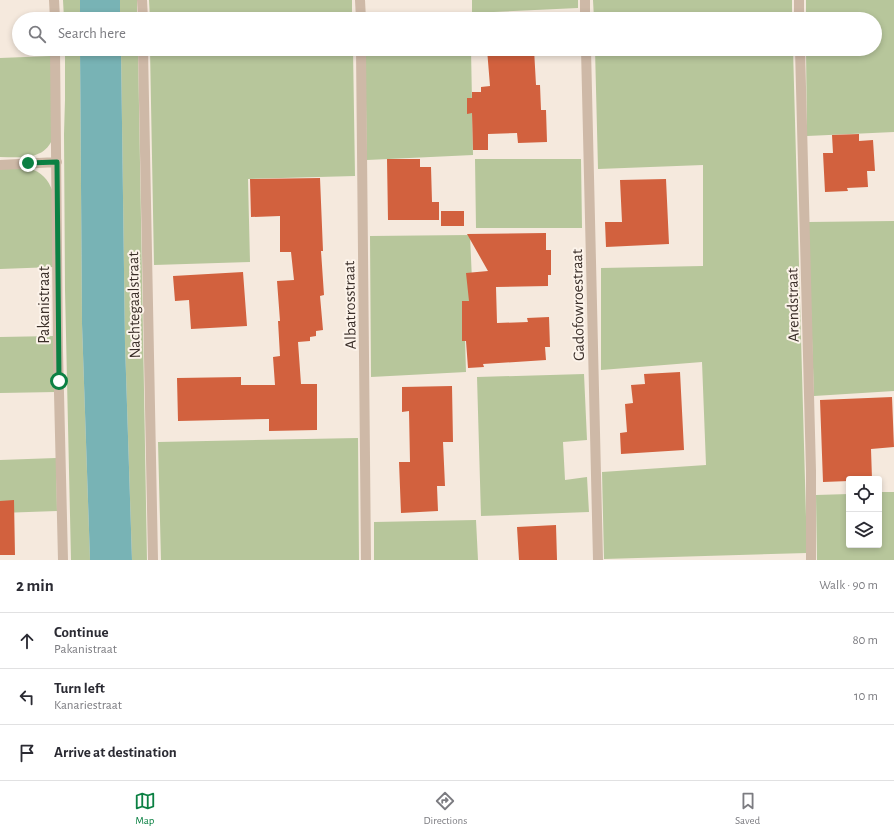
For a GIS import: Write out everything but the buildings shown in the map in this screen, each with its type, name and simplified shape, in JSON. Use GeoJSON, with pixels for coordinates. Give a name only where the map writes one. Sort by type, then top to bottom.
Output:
{"type":"FeatureCollection","features":[{"type":"Feature","properties":{"kind":"street"},"geometry":{"type":"LineString","coordinates":[[54,0],[55,12]]}},
{"type":"Feature","properties":{"kind":"street"},"geometry":{"type":"LineString","coordinates":[[142,0],[143,12]]}},
{"type":"Feature","properties":{"kind":"street"},"geometry":{"type":"LineString","coordinates":[[360,0],[361,12]]}},
{"type":"Feature","properties":{"kind":"street"},"geometry":{"type":"LineString","coordinates":[[585,0],[585,12]]}},
{"type":"Feature","properties":{"kind":"street"},"geometry":{"type":"LineString","coordinates":[[799,0],[799,12]]}},
{"type":"Feature","properties":{"kind":"street","name":"Pakanistraat"},"geometry":{"type":"LineString","coordinates":[[55,56],[58,351],[63,560]]}},
{"type":"Feature","properties":{"kind":"street","name":"Nachtegaalstraat"},"geometry":{"type":"LineString","coordinates":[[143,56],[153,560]]}},
{"type":"Feature","properties":{"kind":"street","name":"Albatrosstraat"},"geometry":{"type":"LineString","coordinates":[[361,56],[366,560]]}},
{"type":"Feature","properties":{"kind":"street","name":"Gadofowroestraat"},"geometry":{"type":"LineString","coordinates":[[586,56],[598,560]]}},
{"type":"Feature","properties":{"kind":"street","name":"Arendstraat"},"geometry":{"type":"LineString","coordinates":[[800,56],[811,471],[811,560]]}},
{"type":"Feature","properties":{"kind":"street"},"geometry":{"type":"LineString","coordinates":[[0,165],[57,162]]}},
{"type":"Feature","properties":{"kind":"green space"},"geometry":{"type":"Polygon","coordinates":[[[63,0],[80,0],[80,12],[64,12],[63,0]]]}},
{"type":"Feature","properties":{"kind":"green space"},"geometry":{"type":"Polygon","coordinates":[[[120,0],[137,0],[137,12],[120,12],[120,0]]]}},
{"type":"Feature","properties":{"kind":"green space"},"geometry":{"type":"Polygon","coordinates":[[[149,0],[352,0],[352,12],[150,12],[149,0]]]}},
{"type":"Feature","properties":{"kind":"green space"},"geometry":{"type":"Polygon","coordinates":[[[472,0],[578,0],[578,8],[472,12],[472,0]]]}},
{"type":"Feature","properties":{"kind":"green space"},"geometry":{"type":"Polygon","coordinates":[[[593,0],[792,0],[792,12],[594,12],[593,0]]]}},
{"type":"Feature","properties":{"kind":"green space"},"geometry":{"type":"Polygon","coordinates":[[[806,0],[894,0],[894,132],[807,136],[806,56],[882,56],[882,12],[806,12],[806,0]]]}},
{"type":"Feature","properties":{"kind":"green space"},"geometry":{"type":"Polygon","coordinates":[[[51,56],[52,140],[43,152],[37,155],[0,157],[0,58],[51,56]]]}},
{"type":"Feature","properties":{"kind":"green space"},"geometry":{"type":"Polygon","coordinates":[[[65,56],[80,56],[82,324],[90,560],[71,560],[65,290],[65,56]]]}},
{"type":"Feature","properties":{"kind":"green space"},"geometry":{"type":"Polygon","coordinates":[[[121,56],[138,56],[147,560],[132,560],[125,343],[121,56]]]}},
{"type":"Feature","properties":{"kind":"green space"},"geometry":{"type":"Polygon","coordinates":[[[150,56],[353,56],[355,176],[248,179],[250,262],[154,265],[150,56]]]}},
{"type":"Feature","properties":{"kind":"green space"},"geometry":{"type":"Polygon","coordinates":[[[365,56],[471,56],[473,155],[367,160],[365,56]]]}},
{"type":"Feature","properties":{"kind":"green space"},"geometry":{"type":"Polygon","coordinates":[[[595,56],[793,56],[807,553],[604,559],[602,472],[706,465],[702,362],[601,370],[601,268],[703,266],[703,165],[598,169],[595,56]]]}},
{"type":"Feature","properties":{"kind":"green space"},"geometry":{"type":"Polygon","coordinates":[[[475,159],[581,159],[582,228],[476,228],[475,159]]]}},
{"type":"Feature","properties":{"kind":"green space"},"geometry":{"type":"Polygon","coordinates":[[[28,168],[41,174],[49,183],[53,192],[54,267],[0,269],[0,169],[28,168]]]}},
{"type":"Feature","properties":{"kind":"green space"},"geometry":{"type":"Polygon","coordinates":[[[894,221],[894,391],[814,396],[808,222],[894,221]]]}},
{"type":"Feature","properties":{"kind":"green space"},"geometry":{"type":"Polygon","coordinates":[[[470,235],[473,303],[464,305],[466,372],[371,377],[370,236],[470,235]]]}},
{"type":"Feature","properties":{"kind":"green space"},"geometry":{"type":"Polygon","coordinates":[[[54,336],[56,392],[0,393],[0,337],[54,336]]]}},
{"type":"Feature","properties":{"kind":"green space"},"geometry":{"type":"Polygon","coordinates":[[[584,374],[587,440],[563,442],[565,480],[587,477],[589,512],[481,516],[477,377],[584,374]]]}},
{"type":"Feature","properties":{"kind":"green space"},"geometry":{"type":"Polygon","coordinates":[[[358,438],[359,560],[161,560],[158,442],[358,438]]]}},
{"type":"Feature","properties":{"kind":"green space"},"geometry":{"type":"Polygon","coordinates":[[[56,458],[57,511],[0,513],[0,460],[56,458]]]}},
{"type":"Feature","properties":{"kind":"green space"},"geometry":{"type":"Polygon","coordinates":[[[882,492],[894,492],[894,560],[817,560],[816,495],[846,494],[846,548],[882,548],[882,492]]]}},
{"type":"Feature","properties":{"kind":"green space"},"geometry":{"type":"Polygon","coordinates":[[[476,520],[478,560],[374,560],[374,522],[476,520]]]}},
{"type":"Feature","properties":{"kind":"water"},"geometry":{"type":"Polygon","coordinates":[[[80,0],[120,0],[120,12],[80,12],[80,0]]]}},
{"type":"Feature","properties":{"kind":"water"},"geometry":{"type":"Polygon","coordinates":[[[80,56],[121,56],[125,343],[132,560],[90,560],[82,324],[80,56]]]}},
{"type":"Feature","properties":{"kind":"route"},"geometry":{"type":"LineString","coordinates":[[28,163],[57,162],[59,381]]}}]}
